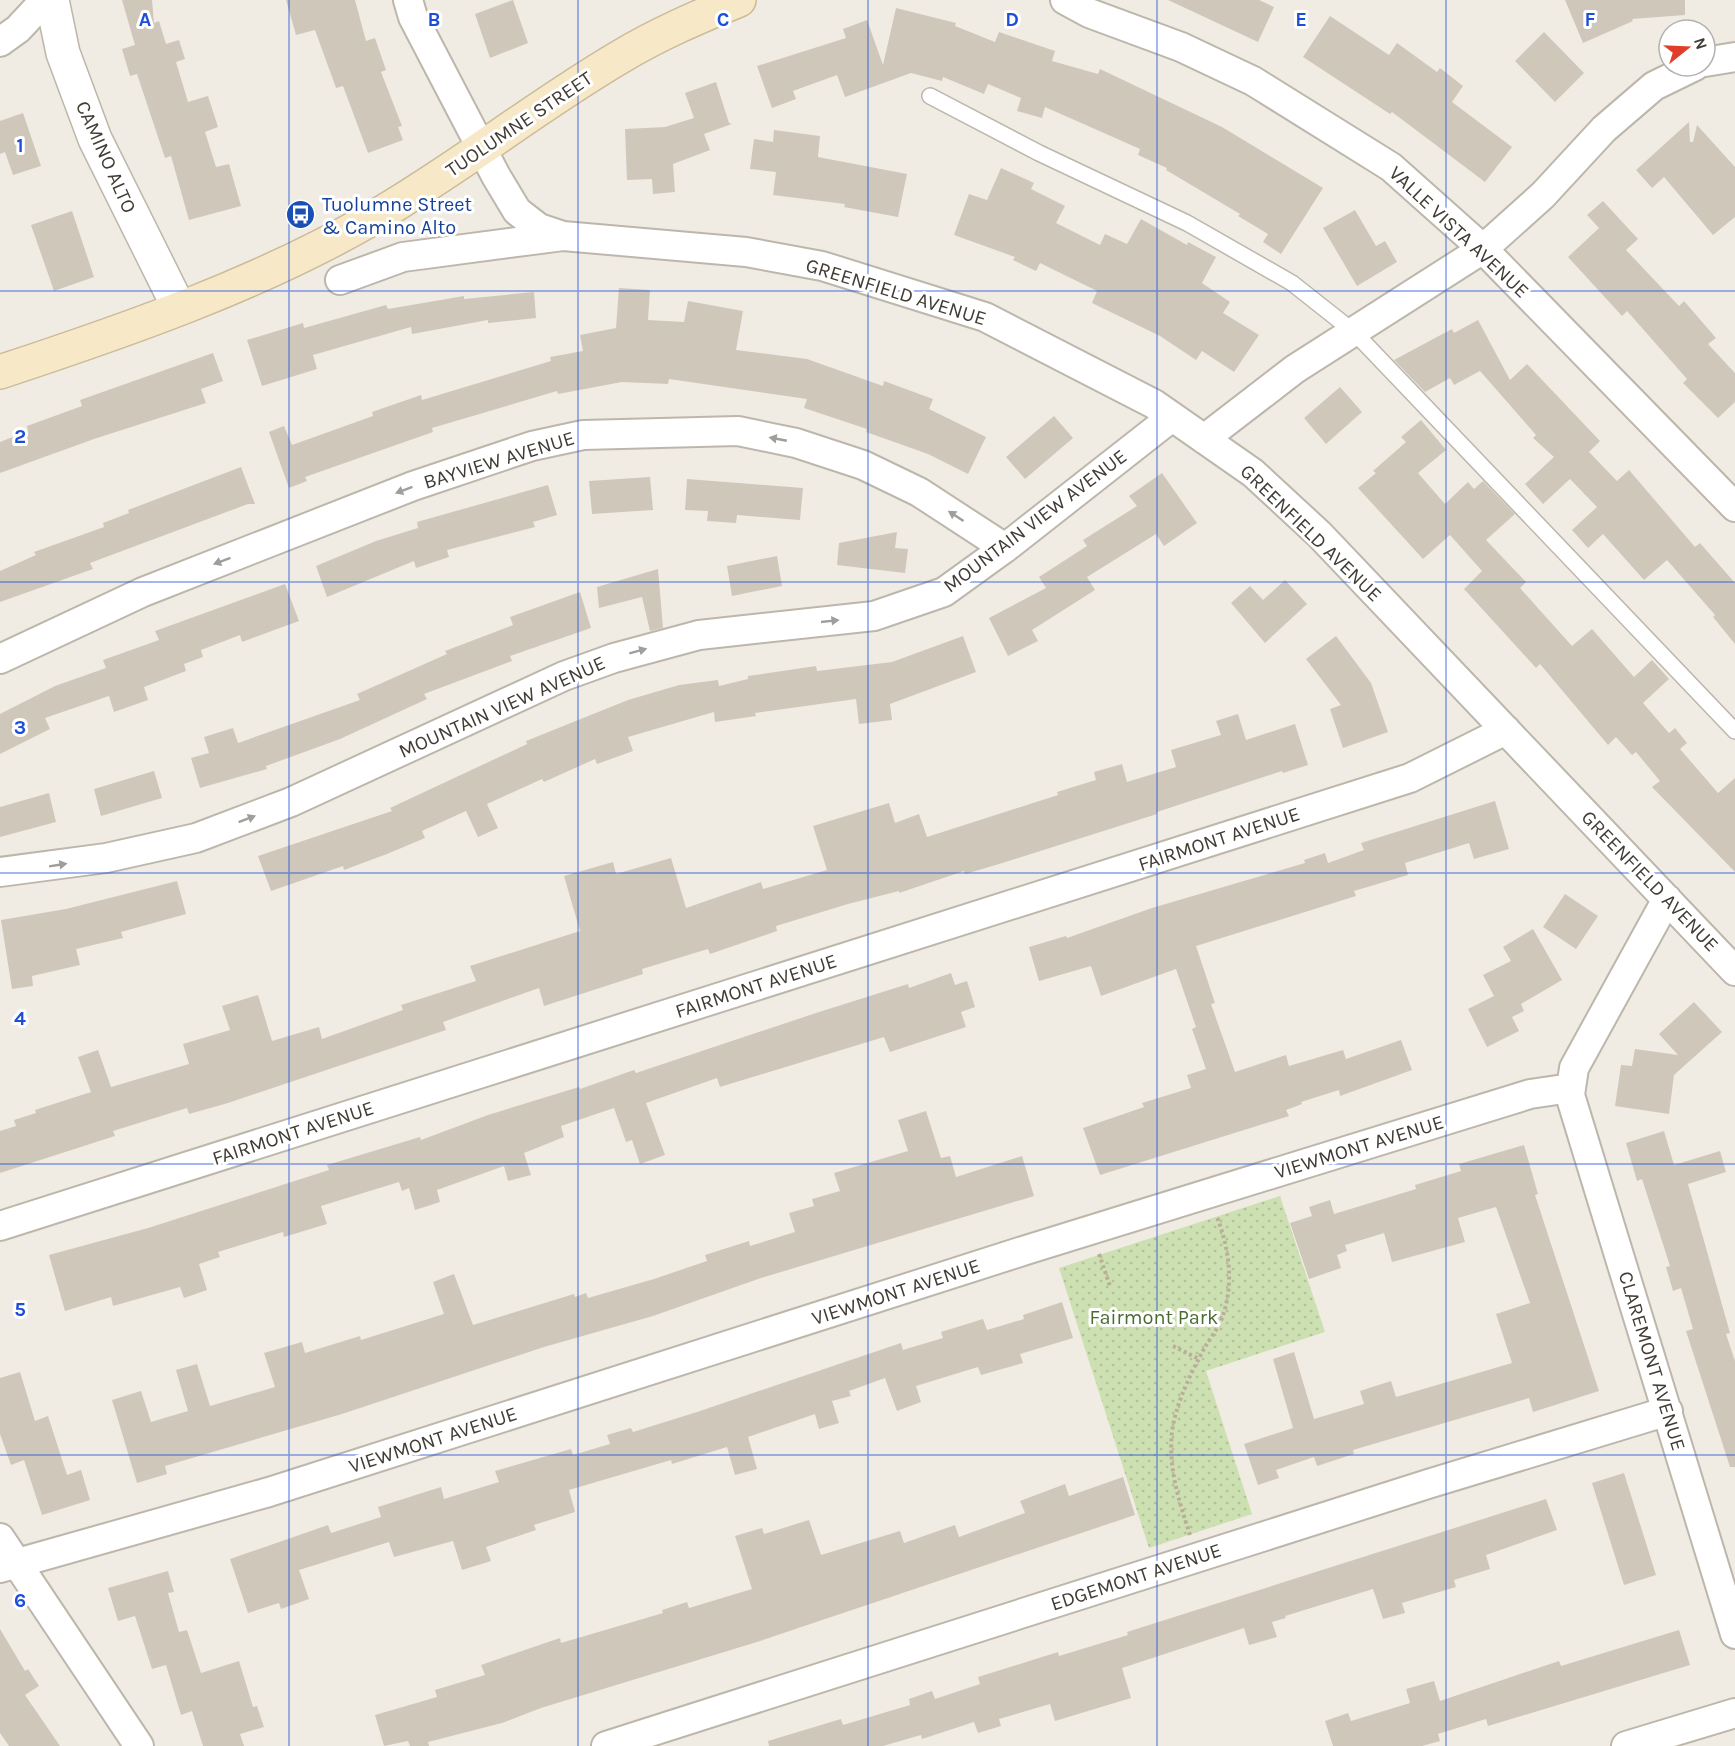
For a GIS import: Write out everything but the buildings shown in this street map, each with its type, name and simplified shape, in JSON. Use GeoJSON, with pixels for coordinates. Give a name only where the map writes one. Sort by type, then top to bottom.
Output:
{"type":"FeatureCollection","features":[{"type":"Feature","properties":{"kind":"main road","name":"TUOLUMNE STREET"},"geometry":{"type":"LineString","coordinates":[[0,372],[179,308],[259,275],[333,239],[438,179],[620,57],[663,33],[739,0]]}},
{"type":"Feature","properties":{"kind":"street"},"geometry":{"type":"LineString","coordinates":[[0,42],[18,29],[45,0]]}},
{"type":"Feature","properties":{"kind":"street","name":"CAMINO ALTO"},"geometry":{"type":"LineString","coordinates":[[52,0],[63,54],[95,139],[179,308]]}},
{"type":"Feature","properties":{"kind":"street","name":"GREENFIELD AVENUE"},"geometry":{"type":"LineString","coordinates":[[408,0],[413,17],[517,211],[539,228],[563,236]]}},
{"type":"Feature","properties":{"kind":"street","name":"VALLE VISTA AVENUE"},"geometry":{"type":"LineString","coordinates":[[1065,0],[1089,13],[1181,46],[1253,81],[1391,167],[1483,249],[1735,507]]}},
{"type":"Feature","properties":{"kind":"street"},"geometry":{"type":"LineString","coordinates":[[1717,60],[1735,57]]}},
{"type":"Feature","properties":{"kind":"street"},"geometry":{"type":"LineString","coordinates":[[1204,439],[1295,369],[1483,249],[1543,195],[1604,129],[1654,86],[1670,78]]}},
{"type":"Feature","properties":{"kind":"street","name":"GREENFIELD AVENUE"},"geometry":{"type":"LineString","coordinates":[[340,280],[403,257],[563,236],[746,252],[822,266],[985,317],[1154,404],[1253,472],[1319,534],[1735,971]]}},
{"type":"Feature","properties":{"kind":"street","name":"MOUNTAIN VIEW AVENUE"},"geometry":{"type":"LineString","coordinates":[[0,872],[106,858],[196,838],[291,802],[564,676],[614,658],[699,635],[874,616],[944,592],[1005,548],[1172,417]]}},
{"type":"Feature","properties":{"kind":"street","name":"BAYVIEW AVENUE"},"geometry":{"type":"LineString","coordinates":[[0,658],[143,592],[413,486],[532,446],[583,435],[738,431],[796,442],[863,465],[919,492],[1005,548]]}},
{"type":"Feature","properties":{"kind":"street","name":"FAIRMONT AVENUE"},"geometry":{"type":"LineString","coordinates":[[0,1226],[1410,778],[1506,730]]}},
{"type":"Feature","properties":{"kind":"street"},"geometry":{"type":"LineString","coordinates":[[1571,1088],[1574,1068],[1667,899]]}},
{"type":"Feature","properties":{"kind":"street","name":"VIEWMONT AVENUE"},"geometry":{"type":"LineString","coordinates":[[9,1566],[268,1492],[1091,1230],[1530,1094],[1571,1088]]}},
{"type":"Feature","properties":{"kind":"street","name":"CLAREMONT AVENUE"},"geometry":{"type":"LineString","coordinates":[[1571,1088],[1570,1095],[1735,1634]]}},
{"type":"Feature","properties":{"kind":"street","name":"EDGEMONT AVENUE"},"geometry":{"type":"LineString","coordinates":[[606,1746],[1668,1411]]}},
{"type":"Feature","properties":{"kind":"street"},"geometry":{"type":"LineString","coordinates":[[0,1538],[9,1566],[139,1746]]}},
{"type":"Feature","properties":{"kind":"street"},"geometry":{"type":"LineString","coordinates":[[1626,1746],[1735,1713]]}},
{"type":"Feature","properties":{"kind":"lane"},"geometry":{"type":"LineString","coordinates":[[930,96],[1039,153],[1186,223],[1292,283],[1354,332],[1735,731]]}},
{"type":"Feature","properties":{"kind":"path"},"geometry":{"type":"LineString","coordinates":[[1197,1558],[1174,1483],[1171,1458],[1172,1431],[1178,1407],[1223,1317],[1228,1281],[1227,1249],[1223,1233],[1205,1195]]}},
{"type":"Feature","properties":{"kind":"path"},"geometry":{"type":"LineString","coordinates":[[1091,1230],[1110,1286]]}},
{"type":"Feature","properties":{"kind":"path"},"geometry":{"type":"LineString","coordinates":[[1173,1346],[1200,1359]]}},
{"type":"Feature","properties":{"kind":"green space","name":"Fairmont Park"},"geometry":{"type":"Polygon","coordinates":[[[1280,1196],[1325,1332],[1206,1371],[1252,1514],[1149,1548],[1059,1268],[1280,1196]]]}},
{"type":"Feature","properties":{"kind":"place","name":"Tuolumne Street & Camino Alto"},"geometry":{"type":"Point","coordinates":[301,215]}}]}
